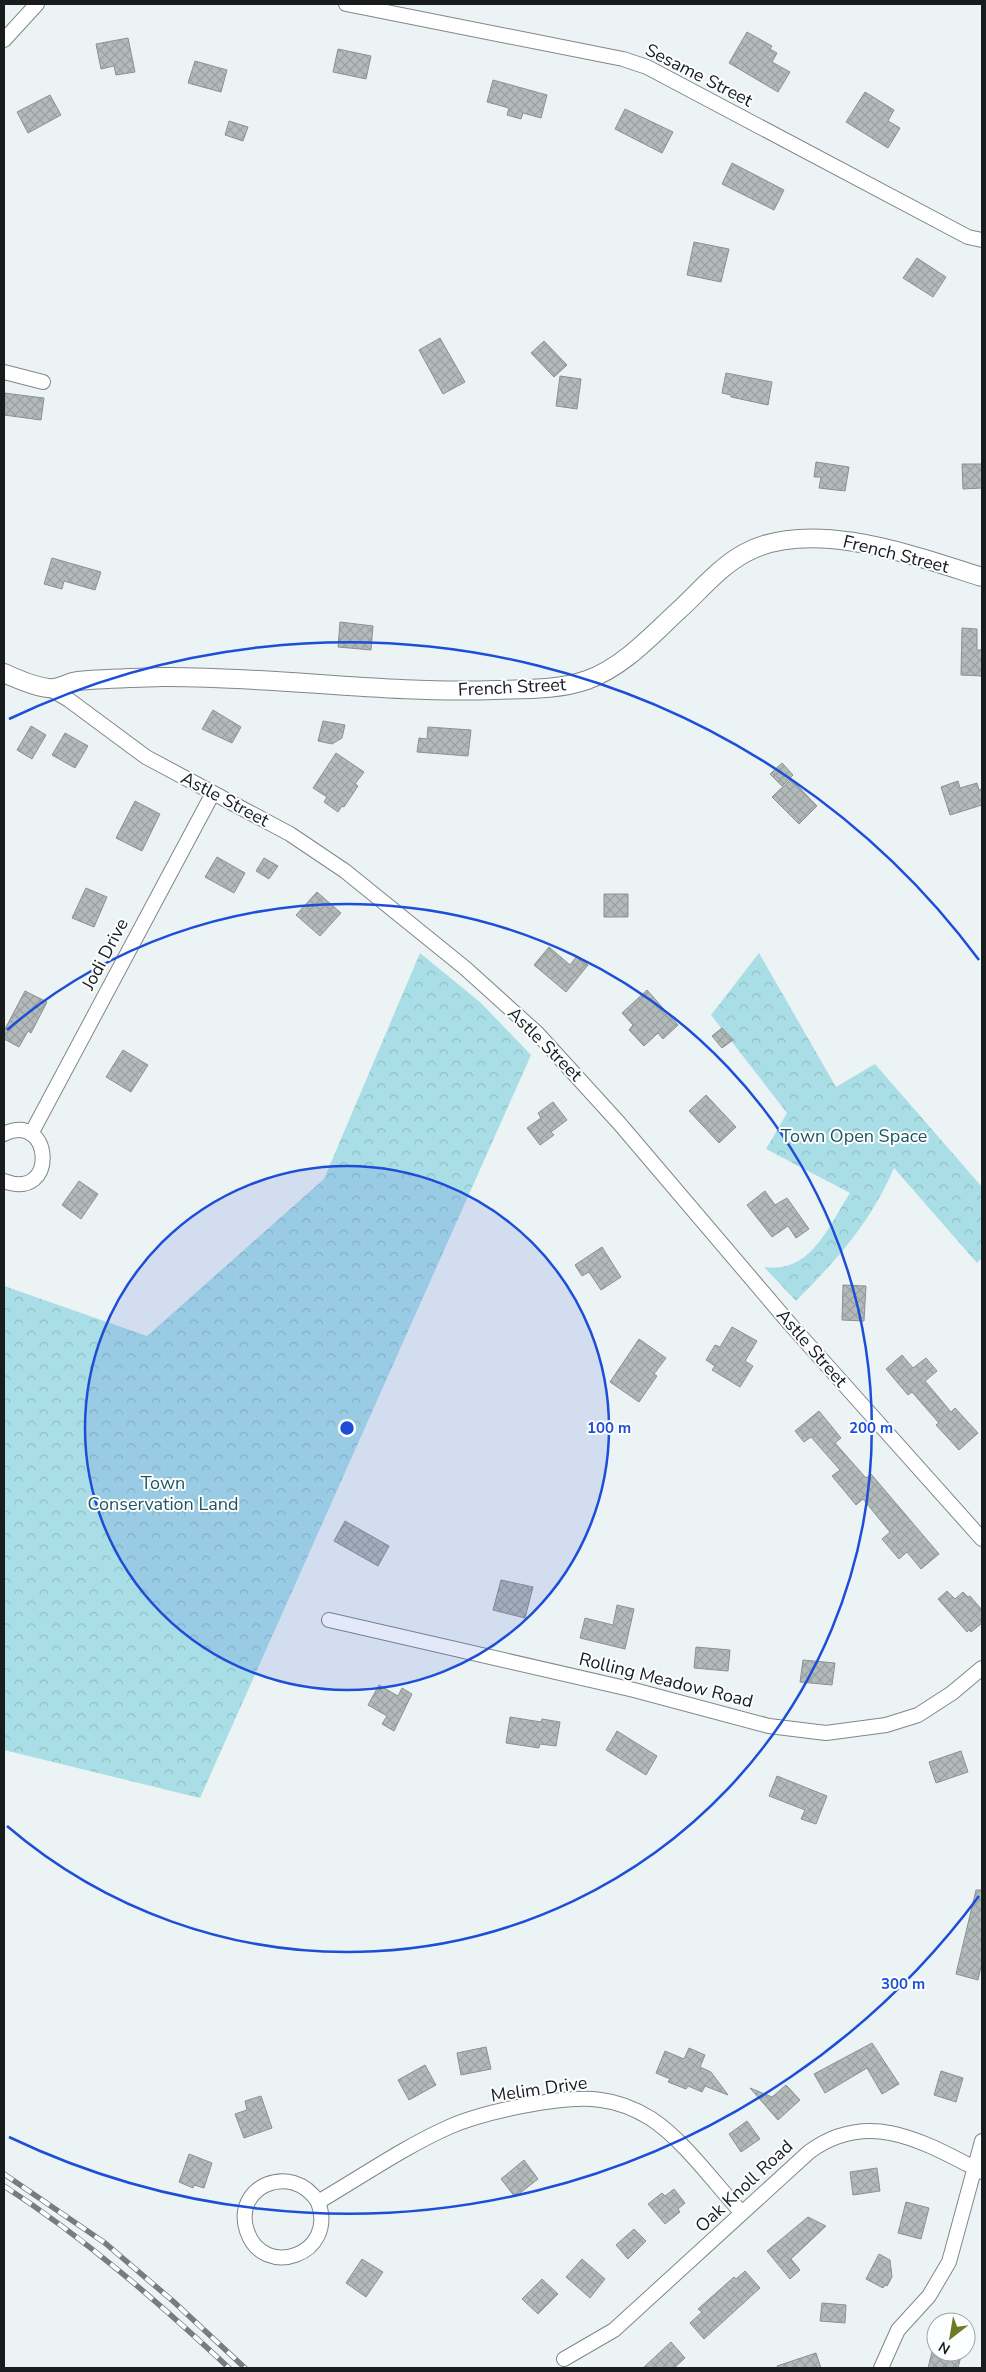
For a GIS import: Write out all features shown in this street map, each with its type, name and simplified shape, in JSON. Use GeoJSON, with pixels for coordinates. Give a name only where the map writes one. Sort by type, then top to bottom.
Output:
{"type":"FeatureCollection","features":[{"type":"Feature","properties":{"kind":"street"},"geometry":{"type":"LineString","coordinates":[[4,40],[37,4]]}},
{"type":"Feature","properties":{"kind":"street","name":"Sesame Street"},"geometry":{"type":"LineString","coordinates":[[346,4],[623,59],[647,68],[968,237],[982,240]]}},
{"type":"Feature","properties":{"kind":"street"},"geometry":{"type":"LineString","coordinates":[[4,372],[43,382]]}},
{"type":"Feature","properties":{"kind":"street","name":"French Street"},"geometry":{"type":"LineString","coordinates":[[50,689],[76,682],[160,678],[243,678],[440,691],[522,689],[577,683],[598,676],[624,659],[738,557],[760,546],[789,539],[822,538],[866,545],[982,577]]}},
{"type":"Feature","properties":{"kind":"street","name":"Astle Street"},"geometry":{"type":"LineString","coordinates":[[4,673],[50,689],[146,757],[290,834],[345,871],[465,968],[538,1033],[619,1123],[796,1331],[982,1539]]}},
{"type":"Feature","properties":{"kind":"street","name":"Jodi Drive"},"geometry":{"type":"LineString","coordinates":[[31,1134],[213,792]]}},
{"type":"Feature","properties":{"kind":"street"},"geometry":{"type":"LineString","coordinates":[[4,1134],[20,1130],[31,1134],[43,1148],[44,1159],[41,1170],[33,1179],[22,1184],[4,1181]]}},
{"type":"Feature","properties":{"kind":"street","name":"Rolling Meadow Road"},"geometry":{"type":"LineString","coordinates":[[329,1620],[634,1690],[769,1726],[826,1733],[886,1725],[918,1715],[952,1693],[982,1668]]}},
{"type":"Feature","properties":{"kind":"street","name":"Melim Drive"},"geometry":{"type":"LineString","coordinates":[[318,2202],[429,2137],[467,2120],[517,2108],[589,2099],[622,2104],[651,2119],[676,2140],[742,2213]]}},
{"type":"Feature","properties":{"kind":"street","name":"Oak Knoll Road"},"geometry":{"type":"LineString","coordinates":[[564,2359],[614,2330],[808,2152],[834,2137],[853,2131],[873,2130],[902,2135],[979,2170]]}},
{"type":"Feature","properties":{"kind":"street"},"geometry":{"type":"LineString","coordinates":[[881,2368],[898,2330],[929,2296],[942,2278],[979,2170],[982,2141]]}},
{"type":"Feature","properties":{"kind":"street"},"geometry":{"type":"LineString","coordinates":[[287,2180],[302,2185],[318,2202],[321,2210],[321,2228],[313,2244],[298,2254],[281,2257],[264,2252],[256,2246],[247,2231],[245,2216],[249,2201],[258,2189],[272,2182],[287,2180]]}},
{"type":"Feature","properties":{"kind":"green space","name":"Town Conservation Land"},"geometry":{"type":"Polygon","coordinates":[[[420,953],[481,1003],[531,1055],[200,1798],[4,1750],[4,1286],[147,1336],[324,1179],[420,953]]]}},
{"type":"Feature","properties":{"kind":"green space","name":"Town Open Space"},"geometry":{"type":"Polygon","coordinates":[[[759,953],[836,1087],[875,1064],[982,1187],[982,1258],[977,1263],[894,1168],[863,1224],[826,1270],[796,1301],[764,1267],[780,1267],[794,1263],[806,1256],[826,1233],[850,1193],[766,1149],[787,1113],[711,1015],[759,953]]]}},
{"type":"Feature","properties":{"kind":"building"},"geometry":{"type":"Polygon","coordinates":[[[747,32],[772,46],[770,49],[777,53],[772,62],[790,72],[778,92],[729,63],[747,32]]]}},
{"type":"Feature","properties":{"kind":"building"},"geometry":{"type":"Polygon","coordinates":[[[128,38],[135,72],[116,75],[114,66],[101,69],[96,44],[128,38]]]}},
{"type":"Feature","properties":{"kind":"building"},"geometry":{"type":"Polygon","coordinates":[[[338,49],[371,56],[366,79],[333,72],[338,49]]]}},
{"type":"Feature","properties":{"kind":"building"},"geometry":{"type":"Polygon","coordinates":[[[195,61],[227,70],[221,92],[188,83],[195,61]]]}},
{"type":"Feature","properties":{"kind":"building"},"geometry":{"type":"Polygon","coordinates":[[[493,80],[547,95],[541,118],[523,113],[521,119],[507,115],[509,108],[487,102],[493,80]]]}},
{"type":"Feature","properties":{"kind":"building"},"geometry":{"type":"Polygon","coordinates":[[[865,92],[894,110],[888,121],[900,128],[888,148],[846,122],[865,92]]]}},
{"type":"Feature","properties":{"kind":"building"},"geometry":{"type":"Polygon","coordinates":[[[50,95],[61,115],[28,133],[17,112],[50,95]]]}},
{"type":"Feature","properties":{"kind":"building"},"geometry":{"type":"Polygon","coordinates":[[[625,109],[673,132],[662,153],[615,129],[625,109]]]}},
{"type":"Feature","properties":{"kind":"building"},"geometry":{"type":"Polygon","coordinates":[[[229,121],[248,127],[243,141],[225,135],[229,121]]]}},
{"type":"Feature","properties":{"kind":"building"},"geometry":{"type":"Polygon","coordinates":[[[732,163],[784,190],[774,210],[722,184],[732,163]]]}},
{"type":"Feature","properties":{"kind":"building"},"geometry":{"type":"Polygon","coordinates":[[[694,242],[729,249],[721,282],[687,275],[694,242]]]}},
{"type":"Feature","properties":{"kind":"building"},"geometry":{"type":"Polygon","coordinates":[[[917,258],[946,277],[933,297],[903,278],[917,258]]]}},
{"type":"Feature","properties":{"kind":"building"},"geometry":{"type":"Polygon","coordinates":[[[440,338],[465,382],[443,394],[419,350],[440,338]]]}},
{"type":"Feature","properties":{"kind":"building"},"geometry":{"type":"Polygon","coordinates":[[[544,341],[567,365],[554,377],[531,353],[544,341]]]}},
{"type":"Feature","properties":{"kind":"building"},"geometry":{"type":"Polygon","coordinates":[[[726,373],[772,382],[768,405],[731,397],[731,395],[722,393],[726,373]]]}},
{"type":"Feature","properties":{"kind":"building"},"geometry":{"type":"Polygon","coordinates":[[[560,376],[581,379],[577,409],[556,406],[560,376]]]}},
{"type":"Feature","properties":{"kind":"building"},"geometry":{"type":"Polygon","coordinates":[[[4,393],[44,398],[41,420],[4,415],[4,393]]]}},
{"type":"Feature","properties":{"kind":"building"},"geometry":{"type":"Polygon","coordinates":[[[816,462],[849,467],[845,491],[819,488],[821,477],[814,477],[816,462]]]}},
{"type":"Feature","properties":{"kind":"building"},"geometry":{"type":"Polygon","coordinates":[[[962,464],[982,464],[982,488],[963,489],[962,464]]]}},
{"type":"Feature","properties":{"kind":"building"},"geometry":{"type":"Polygon","coordinates":[[[52,558],[101,572],[95,590],[64,581],[62,589],[44,584],[52,558]]]}},
{"type":"Feature","properties":{"kind":"building"},"geometry":{"type":"Polygon","coordinates":[[[340,622],[373,626],[371,650],[338,647],[340,622]]]}},
{"type":"Feature","properties":{"kind":"building"},"geometry":{"type":"Polygon","coordinates":[[[962,628],[977,629],[977,650],[982,650],[982,676],[961,675],[962,628]]]}},
{"type":"Feature","properties":{"kind":"building"},"geometry":{"type":"Polygon","coordinates":[[[213,710],[241,727],[232,743],[202,729],[213,710]]]}},
{"type":"Feature","properties":{"kind":"building"},"geometry":{"type":"Polygon","coordinates":[[[323,721],[345,725],[342,738],[332,744],[318,741],[323,721]]]}},
{"type":"Feature","properties":{"kind":"building"},"geometry":{"type":"Polygon","coordinates":[[[31,726],[46,735],[32,759],[17,750],[31,726]]]}},
{"type":"Feature","properties":{"kind":"building"},"geometry":{"type":"Polygon","coordinates":[[[428,727],[471,730],[468,756],[417,752],[419,738],[427,739],[428,727]]]}},
{"type":"Feature","properties":{"kind":"building"},"geometry":{"type":"Polygon","coordinates":[[[65,733],[88,746],[75,768],[52,755],[65,733]]]}},
{"type":"Feature","properties":{"kind":"building"},"geometry":{"type":"Polygon","coordinates":[[[336,753],[364,772],[355,784],[358,786],[344,807],[342,806],[338,812],[324,802],[327,797],[313,788],[336,753]]]}},
{"type":"Feature","properties":{"kind":"building"},"geometry":{"type":"Polygon","coordinates":[[[782,763],[793,775],[782,786],[770,774],[782,763]]]}},
{"type":"Feature","properties":{"kind":"building"},"geometry":{"type":"Polygon","coordinates":[[[791,779],[817,806],[799,824],[772,797],[791,779]]]}},
{"type":"Feature","properties":{"kind":"building"},"geometry":{"type":"Polygon","coordinates":[[[958,781],[960,788],[977,783],[979,790],[982,789],[982,805],[950,815],[941,787],[958,781]]]}},
{"type":"Feature","properties":{"kind":"building"},"geometry":{"type":"Polygon","coordinates":[[[135,801],[160,814],[142,851],[116,838],[135,801]]]}},
{"type":"Feature","properties":{"kind":"building"},"geometry":{"type":"Polygon","coordinates":[[[217,857],[245,873],[234,893],[205,877],[217,857]]]}},
{"type":"Feature","properties":{"kind":"building"},"geometry":{"type":"Polygon","coordinates":[[[264,858],[278,866],[269,879],[256,871],[264,858]]]}},
{"type":"Feature","properties":{"kind":"building"},"geometry":{"type":"Polygon","coordinates":[[[86,888],[107,897],[94,927],[72,918],[86,888]]]}},
{"type":"Feature","properties":{"kind":"building"},"geometry":{"type":"Polygon","coordinates":[[[317,892],[341,913],[320,936],[296,915],[317,892]]]}},
{"type":"Feature","properties":{"kind":"building"},"geometry":{"type":"Polygon","coordinates":[[[604,894],[628,894],[628,917],[604,917],[604,894]]]}},
{"type":"Feature","properties":{"kind":"building"},"geometry":{"type":"Polygon","coordinates":[[[549,947],[570,965],[577,956],[588,965],[566,992],[534,965],[549,947]]]}},
{"type":"Feature","properties":{"kind":"building"},"geometry":{"type":"Polygon","coordinates":[[[647,990],[678,1025],[663,1039],[658,1033],[644,1046],[629,1030],[633,1025],[622,1013],[647,990]]]}},
{"type":"Feature","properties":{"kind":"building"},"geometry":{"type":"Polygon","coordinates":[[[25,991],[47,1002],[31,1033],[28,1031],[19,1047],[4,1039],[4,1031],[25,991]]]}},
{"type":"Feature","properties":{"kind":"building"},"geometry":{"type":"Polygon","coordinates":[[[722,1028],[733,1040],[722,1048],[712,1036],[722,1028]]]}},
{"type":"Feature","properties":{"kind":"building"},"geometry":{"type":"Polygon","coordinates":[[[123,1050],[148,1065],[131,1092],[106,1077],[123,1050]]]}},
{"type":"Feature","properties":{"kind":"building"},"geometry":{"type":"Polygon","coordinates":[[[706,1095],[736,1127],[719,1143],[689,1111],[706,1095]]]}},
{"type":"Feature","properties":{"kind":"building"},"geometry":{"type":"Polygon","coordinates":[[[553,1102],[567,1120],[551,1132],[554,1135],[540,1145],[527,1128],[541,1118],[538,1113],[553,1102]]]}},
{"type":"Feature","properties":{"kind":"building"},"geometry":{"type":"Polygon","coordinates":[[[79,1181],[98,1194],[81,1219],[62,1205],[79,1181]]]}},
{"type":"Feature","properties":{"kind":"building"},"geometry":{"type":"Polygon","coordinates":[[[765,1191],[775,1205],[787,1198],[809,1229],[796,1238],[788,1226],[772,1237],[747,1205],[765,1191]]]}},
{"type":"Feature","properties":{"kind":"building"},"geometry":{"type":"Polygon","coordinates":[[[602,1247],[621,1277],[601,1290],[589,1272],[582,1276],[575,1265],[602,1247]]]}},
{"type":"Feature","properties":{"kind":"building"},"geometry":{"type":"Polygon","coordinates":[[[843,1285],[866,1286],[864,1321],[842,1320],[843,1285]]]}},
{"type":"Feature","properties":{"kind":"building"},"geometry":{"type":"Polygon","coordinates":[[[732,1327],[757,1341],[745,1361],[753,1366],[740,1387],[712,1370],[715,1366],[706,1360],[715,1345],[720,1347],[732,1327]]]}},
{"type":"Feature","properties":{"kind":"building"},"geometry":{"type":"Polygon","coordinates":[[[639,1339],[666,1358],[654,1374],[657,1376],[639,1402],[610,1382],[639,1339]]]}},
{"type":"Feature","properties":{"kind":"building"},"geometry":{"type":"Polygon","coordinates":[[[902,1355],[913,1368],[926,1358],[937,1371],[925,1381],[951,1412],[955,1408],[978,1433],[959,1450],[936,1425],[939,1423],[912,1392],[908,1395],[886,1369],[902,1355]]]}},
{"type":"Feature","properties":{"kind":"building"},"geometry":{"type":"Polygon","coordinates":[[[819,1411],[841,1438],[835,1443],[866,1478],[871,1474],[939,1554],[921,1569],[907,1552],[899,1559],[882,1539],[890,1532],[863,1499],[856,1505],[832,1476],[840,1470],[811,1437],[804,1442],[795,1431],[819,1411]]]}},
{"type":"Feature","properties":{"kind":"building"},"geometry":{"type":"Polygon","coordinates":[[[345,1521],[389,1546],[378,1566],[334,1541],[345,1521]]]}},
{"type":"Feature","properties":{"kind":"building"},"geometry":{"type":"Polygon","coordinates":[[[501,1580],[533,1587],[525,1618],[493,1610],[501,1580]]]}},
{"type":"Feature","properties":{"kind":"building"},"geometry":{"type":"Polygon","coordinates":[[[947,1591],[955,1599],[963,1592],[968,1597],[970,1596],[982,1610],[982,1623],[971,1632],[969,1630],[967,1632],[938,1599],[947,1591]]]}},
{"type":"Feature","properties":{"kind":"building"},"geometry":{"type":"Polygon","coordinates":[[[617,1605],[634,1609],[625,1649],[580,1638],[585,1618],[613,1625],[617,1605]]]}},
{"type":"Feature","properties":{"kind":"building"},"geometry":{"type":"Polygon","coordinates":[[[696,1647],[730,1650],[728,1671],[694,1668],[696,1647]]]}},
{"type":"Feature","properties":{"kind":"building"},"geometry":{"type":"Polygon","coordinates":[[[803,1660],[835,1663],[832,1685],[800,1682],[803,1660]]]}},
{"type":"Feature","properties":{"kind":"building"},"geometry":{"type":"Polygon","coordinates":[[[379,1685],[398,1696],[402,1688],[412,1694],[394,1731],[382,1724],[387,1716],[368,1705],[379,1685]]]}},
{"type":"Feature","properties":{"kind":"building"},"geometry":{"type":"Polygon","coordinates":[[[510,1717],[541,1722],[542,1719],[560,1722],[556,1746],[540,1744],[539,1748],[506,1743],[510,1717]]]}},
{"type":"Feature","properties":{"kind":"building"},"geometry":{"type":"Polygon","coordinates":[[[617,1731],[657,1756],[646,1775],[606,1750],[617,1731]]]}},
{"type":"Feature","properties":{"kind":"building"},"geometry":{"type":"Polygon","coordinates":[[[961,1751],[968,1772],[936,1783],[929,1762],[961,1751]]]}},
{"type":"Feature","properties":{"kind":"building"},"geometry":{"type":"Polygon","coordinates":[[[777,1776],[827,1796],[816,1824],[801,1819],[805,1810],[769,1796],[777,1776]]]}},
{"type":"Feature","properties":{"kind":"building"},"geometry":{"type":"Polygon","coordinates":[[[976,1890],[982,1890],[982,1962],[978,1980],[956,1974],[976,1890]]]}},
{"type":"Feature","properties":{"kind":"building"},"geometry":{"type":"Polygon","coordinates":[[[872,2043],[899,2084],[882,2094],[867,2068],[825,2093],[814,2074],[872,2043]]]}},
{"type":"Feature","properties":{"kind":"building"},"geometry":{"type":"Polygon","coordinates":[[[486,2047],[491,2069],[461,2075],[457,2053],[486,2047]]]}},
{"type":"Feature","properties":{"kind":"building"},"geometry":{"type":"Polygon","coordinates":[[[689,2048],[705,2055],[700,2067],[711,2072],[728,2095],[705,2086],[702,2092],[688,2086],[686,2089],[668,2082],[670,2079],[656,2073],[665,2051],[684,2059],[689,2048]]]}},
{"type":"Feature","properties":{"kind":"building"},"geometry":{"type":"Polygon","coordinates":[[[425,2065],[436,2085],[409,2100],[398,2080],[425,2065]]]}},
{"type":"Feature","properties":{"kind":"building"},"geometry":{"type":"Polygon","coordinates":[[[941,2071],[963,2078],[956,2102],[934,2095],[941,2071]]]}},
{"type":"Feature","properties":{"kind":"building"},"geometry":{"type":"Polygon","coordinates":[[[786,2085],[800,2100],[778,2120],[750,2088],[772,2097],[786,2085]]]}},
{"type":"Feature","properties":{"kind":"building"},"geometry":{"type":"Polygon","coordinates":[[[261,2096],[272,2128],[244,2138],[235,2114],[247,2110],[245,2101],[261,2096]]]}},
{"type":"Feature","properties":{"kind":"building"},"geometry":{"type":"Polygon","coordinates":[[[747,2121],[760,2139],[741,2152],[729,2134],[747,2121]]]}},
{"type":"Feature","properties":{"kind":"building"},"geometry":{"type":"Polygon","coordinates":[[[189,2154],[212,2163],[204,2188],[194,2185],[193,2188],[179,2182],[189,2154]]]}},
{"type":"Feature","properties":{"kind":"building"},"geometry":{"type":"Polygon","coordinates":[[[524,2160],[538,2179],[515,2197],[501,2179],[524,2160]]]}},
{"type":"Feature","properties":{"kind":"building"},"geometry":{"type":"Polygon","coordinates":[[[877,2168],[880,2191],[853,2195],[850,2172],[877,2168]]]}},
{"type":"Feature","properties":{"kind":"building"},"geometry":{"type":"Polygon","coordinates":[[[674,2189],[685,2203],[678,2209],[680,2212],[665,2224],[648,2204],[662,2193],[665,2196],[674,2189]]]}},
{"type":"Feature","properties":{"kind":"building"},"geometry":{"type":"Polygon","coordinates":[[[906,2202],[929,2208],[921,2239],[898,2233],[906,2202]]]}},
{"type":"Feature","properties":{"kind":"building"},"geometry":{"type":"Polygon","coordinates":[[[808,2217],[826,2226],[791,2259],[800,2270],[790,2279],[767,2251],[808,2217]]]}},
{"type":"Feature","properties":{"kind":"building"},"geometry":{"type":"Polygon","coordinates":[[[634,2229],[646,2241],[628,2259],[616,2245],[634,2229]]]}},
{"type":"Feature","properties":{"kind":"building"},"geometry":{"type":"Polygon","coordinates":[[[879,2254],[890,2260],[892,2277],[887,2286],[885,2285],[883,2288],[866,2279],[879,2254]]]}},
{"type":"Feature","properties":{"kind":"building"},"geometry":{"type":"Polygon","coordinates":[[[362,2259],[383,2272],[366,2297],[346,2283],[362,2259]]]}},
{"type":"Feature","properties":{"kind":"building"},"geometry":{"type":"Polygon","coordinates":[[[582,2259],[605,2279],[590,2298],[566,2277],[582,2259]]]}},
{"type":"Feature","properties":{"kind":"building"},"geometry":{"type":"Polygon","coordinates":[[[745,2271],[760,2288],[704,2339],[690,2323],[702,2312],[698,2309],[734,2277],[736,2279],[745,2271]]]}},
{"type":"Feature","properties":{"kind":"building"},"geometry":{"type":"Polygon","coordinates":[[[542,2279],[558,2294],[538,2314],[522,2299],[542,2279]]]}},
{"type":"Feature","properties":{"kind":"building"},"geometry":{"type":"Polygon","coordinates":[[[822,2303],[846,2305],[845,2323],[820,2321],[822,2303]]]}},
{"type":"Feature","properties":{"kind":"building"},"geometry":{"type":"Polygon","coordinates":[[[671,2342],[685,2358],[674,2368],[643,2368],[671,2342]]]}},
{"type":"Feature","properties":{"kind":"building"},"geometry":{"type":"Polygon","coordinates":[[[816,2353],[821,2368],[778,2368],[777,2366],[816,2353]]]}},
{"type":"Feature","properties":{"kind":"building"},"geometry":{"type":"Polygon","coordinates":[[[930,2362],[960,2362],[958,2368],[928,2368],[930,2362]]]}},
{"type":"Feature","properties":{"kind":"railway"},"geometry":{"type":"LineString","coordinates":[[4,2174],[105,2243],[174,2302],[245,2368]]}},
{"type":"Feature","properties":{"kind":"railway"},"geometry":{"type":"LineString","coordinates":[[4,2186],[93,2249],[229,2368]]}}]}
